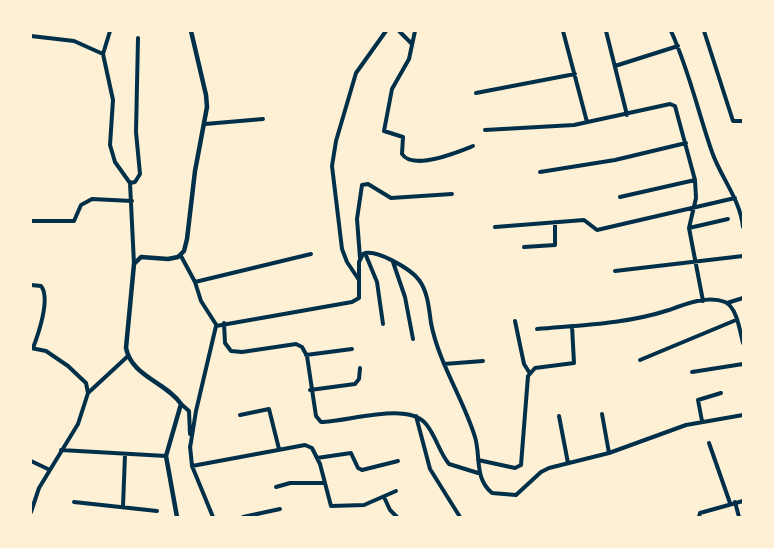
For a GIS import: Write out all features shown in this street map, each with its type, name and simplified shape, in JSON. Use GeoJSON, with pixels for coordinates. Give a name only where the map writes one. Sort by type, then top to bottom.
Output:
{"type":"FeatureCollection","features":[{"type":"Feature","properties":{"kind":"street"},"geometry":{"type":"LineString","coordinates":[[110,31],[103,54],[113,100],[110,145],[115,162],[130,183],[132,201],[134,264],[126,348],[128,356],[141,373],[189,411],[192,466],[213,517]]}},
{"type":"Feature","properties":{"kind":"street"},"geometry":{"type":"LineString","coordinates":[[190,448],[200,391],[217,326],[201,301],[195,282],[181,256],[187,239],[195,171],[205,124],[206,95],[191,31]]}},
{"type":"Feature","properties":{"kind":"street"},"geometry":{"type":"LineString","coordinates":[[359,280],[342,249],[332,166],[336,141],[356,73],[386,31]]}},
{"type":"Feature","properties":{"kind":"street"},"geometry":{"type":"LineString","coordinates":[[399,31],[412,44]]}},
{"type":"Feature","properties":{"kind":"street"},"geometry":{"type":"LineString","coordinates":[[415,31],[409,59],[392,89],[384,131],[403,138],[402,154],[406,158],[435,160],[473,146]]}},
{"type":"Feature","properties":{"kind":"street"},"geometry":{"type":"LineString","coordinates":[[563,31],[587,122]]}},
{"type":"Feature","properties":{"kind":"street"},"geometry":{"type":"LineString","coordinates":[[606,31],[627,114]]}},
{"type":"Feature","properties":{"kind":"street"},"geometry":{"type":"LineString","coordinates":[[671,31],[678,46],[712,152],[741,210],[743,227]]}},
{"type":"Feature","properties":{"kind":"street"},"geometry":{"type":"LineString","coordinates":[[704,31],[732,121],[743,121]]}},
{"type":"Feature","properties":{"kind":"street"},"geometry":{"type":"LineString","coordinates":[[31,36],[74,41],[103,54]]}},
{"type":"Feature","properties":{"kind":"street"},"geometry":{"type":"LineString","coordinates":[[130,183],[135,182],[140,174],[136,132],[138,38]]}},
{"type":"Feature","properties":{"kind":"street"},"geometry":{"type":"LineString","coordinates":[[615,66],[678,46]]}},
{"type":"Feature","properties":{"kind":"street"},"geometry":{"type":"LineString","coordinates":[[476,93],[574,74]]}},
{"type":"Feature","properties":{"kind":"street"},"geometry":{"type":"LineString","coordinates":[[485,130],[558,127],[673,105],[677,109],[695,180],[696,198],[689,228],[703,301]]}},
{"type":"Feature","properties":{"kind":"street"},"geometry":{"type":"LineString","coordinates":[[205,124],[263,119]]}},
{"type":"Feature","properties":{"kind":"street"},"geometry":{"type":"LineString","coordinates":[[540,172],[615,160],[686,143]]}},
{"type":"Feature","properties":{"kind":"street"},"geometry":{"type":"LineString","coordinates":[[620,197],[695,180]]}},
{"type":"Feature","properties":{"kind":"street"},"geometry":{"type":"LineString","coordinates":[[217,326],[224,323],[245,322],[352,302],[359,298],[360,258],[357,218],[362,185],[368,184],[391,198],[452,194]]}},
{"type":"Feature","properties":{"kind":"street"},"geometry":{"type":"LineString","coordinates":[[496,226],[584,220],[597,230],[735,198]]}},
{"type":"Feature","properties":{"kind":"street"},"geometry":{"type":"LineString","coordinates":[[31,221],[74,221],[81,206],[92,199],[132,201]]}},
{"type":"Feature","properties":{"kind":"street"},"geometry":{"type":"LineString","coordinates":[[689,228],[728,219]]}},
{"type":"Feature","properties":{"kind":"street"},"geometry":{"type":"LineString","coordinates":[[524,247],[556,244],[555,222]]}},
{"type":"Feature","properties":{"kind":"street"},"geometry":{"type":"LineString","coordinates":[[360,258],[365,253],[376,253],[405,268],[420,281],[425,293],[434,335],[444,364],[475,436],[478,473],[492,493],[509,496],[516,495],[541,472],[609,453],[675,428],[702,421],[743,416]]}},
{"type":"Feature","properties":{"kind":"street"},"geometry":{"type":"LineString","coordinates":[[365,253],[377,282],[383,324]]}},
{"type":"Feature","properties":{"kind":"street"},"geometry":{"type":"LineString","coordinates":[[195,282],[312,254]]}},
{"type":"Feature","properties":{"kind":"street"},"geometry":{"type":"LineString","coordinates":[[134,264],[141,257],[168,259],[181,256]]}},
{"type":"Feature","properties":{"kind":"street"},"geometry":{"type":"LineString","coordinates":[[615,271],[743,256]]}},
{"type":"Feature","properties":{"kind":"street"},"geometry":{"type":"LineString","coordinates":[[393,262],[405,297],[413,339]]}},
{"type":"Feature","properties":{"kind":"street"},"geometry":{"type":"LineString","coordinates":[[31,285],[41,286],[44,293],[41,326],[32,348],[46,351],[68,366],[86,383],[88,393],[78,424],[39,488],[31,512]]}},
{"type":"Feature","properties":{"kind":"street"},"geometry":{"type":"LineString","coordinates":[[537,329],[628,321],[703,301],[728,303],[743,298]]}},
{"type":"Feature","properties":{"kind":"street"},"geometry":{"type":"LineString","coordinates":[[728,303],[736,320],[743,343]]}},
{"type":"Feature","properties":{"kind":"street"},"geometry":{"type":"LineString","coordinates":[[640,360],[736,320]]}},
{"type":"Feature","properties":{"kind":"street"},"geometry":{"type":"LineString","coordinates":[[478,460],[515,468],[521,465],[529,372],[524,360],[515,321]]}},
{"type":"Feature","properties":{"kind":"street"},"geometry":{"type":"LineString","coordinates":[[224,323],[225,343],[231,351],[242,352],[296,344],[302,346],[306,355],[310,390],[316,416],[321,422],[351,417],[402,413],[416,416],[426,424],[449,464],[478,473]]}},
{"type":"Feature","properties":{"kind":"street"},"geometry":{"type":"LineString","coordinates":[[529,372],[535,368],[574,363],[572,326]]}},
{"type":"Feature","properties":{"kind":"street"},"geometry":{"type":"LineString","coordinates":[[306,355],[352,349]]}},
{"type":"Feature","properties":{"kind":"street"},"geometry":{"type":"LineString","coordinates":[[88,393],[128,356]]}},
{"type":"Feature","properties":{"kind":"street"},"geometry":{"type":"LineString","coordinates":[[444,364],[483,361]]}},
{"type":"Feature","properties":{"kind":"street"},"geometry":{"type":"LineString","coordinates":[[692,372],[743,364]]}},
{"type":"Feature","properties":{"kind":"street"},"geometry":{"type":"LineString","coordinates":[[310,390],[355,384],[359,379],[360,368]]}},
{"type":"Feature","properties":{"kind":"street"},"geometry":{"type":"LineString","coordinates":[[702,421],[698,400],[721,393]]}},
{"type":"Feature","properties":{"kind":"street"},"geometry":{"type":"LineString","coordinates":[[177,517],[166,456],[181,404]]}},
{"type":"Feature","properties":{"kind":"street"},"geometry":{"type":"LineString","coordinates":[[240,415],[269,409],[279,449]]}},
{"type":"Feature","properties":{"kind":"street"},"geometry":{"type":"LineString","coordinates":[[602,414],[609,453]]}},
{"type":"Feature","properties":{"kind":"street"},"geometry":{"type":"LineString","coordinates":[[416,416],[430,468],[460,517]]}},
{"type":"Feature","properties":{"kind":"street"},"geometry":{"type":"LineString","coordinates":[[560,416],[568,463]]}},
{"type":"Feature","properties":{"kind":"street"},"geometry":{"type":"LineString","coordinates":[[709,443],[730,503]]}},
{"type":"Feature","properties":{"kind":"street"},"geometry":{"type":"LineString","coordinates":[[192,466],[279,449],[309,446],[317,458],[329,503],[334,507],[364,505],[396,491]]}},
{"type":"Feature","properties":{"kind":"street"},"geometry":{"type":"LineString","coordinates":[[62,450],[125,456],[166,456]]}},
{"type":"Feature","properties":{"kind":"street"},"geometry":{"type":"LineString","coordinates":[[317,458],[351,453],[358,468],[362,470],[398,461]]}},
{"type":"Feature","properties":{"kind":"street"},"geometry":{"type":"LineString","coordinates":[[123,506],[125,456]]}},
{"type":"Feature","properties":{"kind":"street"},"geometry":{"type":"LineString","coordinates":[[31,461],[50,470]]}},
{"type":"Feature","properties":{"kind":"street"},"geometry":{"type":"LineString","coordinates":[[276,487],[290,483],[324,483]]}},
{"type":"Feature","properties":{"kind":"street"},"geometry":{"type":"LineString","coordinates":[[384,497],[390,510],[397,517]]}},
{"type":"Feature","properties":{"kind":"street"},"geometry":{"type":"LineString","coordinates":[[700,517],[700,513],[730,503],[743,501]]}},
{"type":"Feature","properties":{"kind":"street"},"geometry":{"type":"LineString","coordinates":[[74,502],[157,511]]}},
{"type":"Feature","properties":{"kind":"street"},"geometry":{"type":"LineString","coordinates":[[736,502],[739,517]]}},
{"type":"Feature","properties":{"kind":"street"},"geometry":{"type":"LineString","coordinates":[[243,517],[280,509]]}}]}
